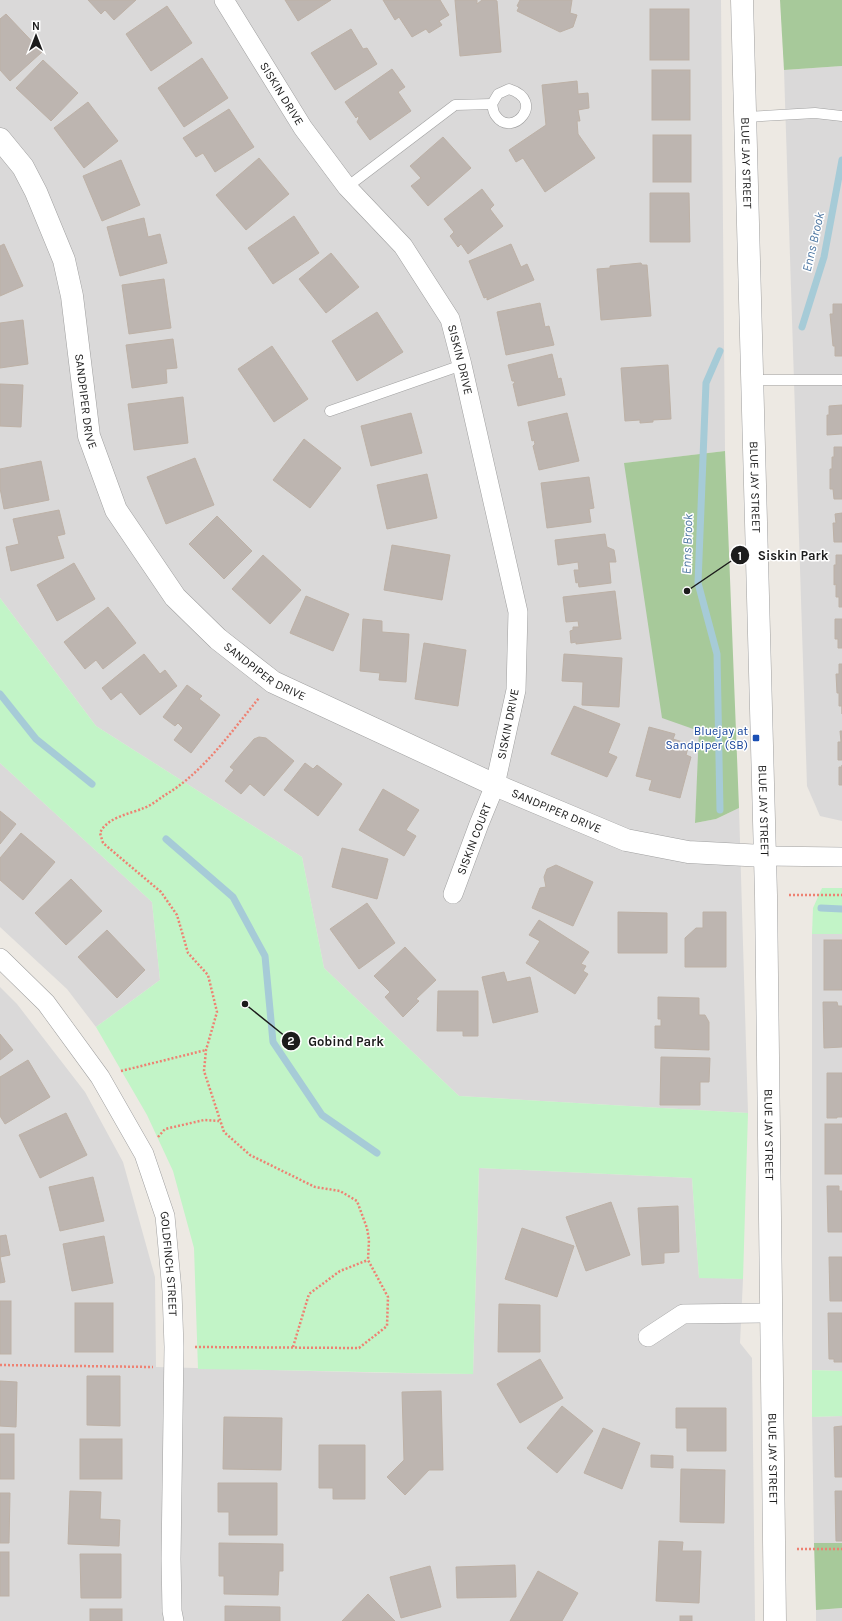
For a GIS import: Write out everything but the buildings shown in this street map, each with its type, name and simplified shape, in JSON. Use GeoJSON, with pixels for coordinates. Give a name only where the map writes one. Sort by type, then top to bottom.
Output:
{"type":"FeatureCollection","features":[{"type":"Feature","properties":{"kind":"street","name":"SISKIN DRIVE"},"geometry":{"type":"LineString","coordinates":[[224,0],[303,128],[347,187],[403,246],[450,319],[462,365],[518,612],[516,690],[496,785]]}},
{"type":"Feature","properties":{"kind":"street","name":"BLUE JAY STREET"},"geometry":{"type":"LineString","coordinates":[[742,0],[766,895],[775,1621]]}},
{"type":"Feature","properties":{"kind":"street","name":"SANDPIPER DRIVE"},"geometry":{"type":"LineString","coordinates":[[0,139],[23,167],[36,192],[64,260],[72,296],[89,436],[116,510],[174,597],[218,639],[273,682],[496,785],[626,840],[688,852],[765,856],[842,857]]}},
{"type":"Feature","properties":{"kind":"street","name":"SISKIN COURT"},"geometry":{"type":"LineString","coordinates":[[453,894],[479,824],[496,785]]}},
{"type":"Feature","properties":{"kind":"street","name":"GOLDFINCH STREET"},"geometry":{"type":"LineString","coordinates":[[0,958],[46,1003],[100,1077],[144,1154],[165,1216],[172,1291],[174,1347],[171,1559],[172,1611],[174,1621]]}},
{"type":"Feature","properties":{"kind":"street"},"geometry":{"type":"LineString","coordinates":[[648,1337],[683,1314],[772,1313]]}},
{"type":"Feature","properties":{"kind":"lane"},"geometry":{"type":"LineString","coordinates":[[347,187],[455,105],[492,104]]}},
{"type":"Feature","properties":{"kind":"lane"},"geometry":{"type":"LineString","coordinates":[[746,117],[815,113],[842,116]]}},
{"type":"Feature","properties":{"kind":"lane"},"geometry":{"type":"LineString","coordinates":[[330,411],[462,365]]}},
{"type":"Feature","properties":{"kind":"lane"},"geometry":{"type":"LineString","coordinates":[[753,380],[842,380]]}},
{"type":"Feature","properties":{"kind":"path"},"geometry":{"type":"LineString","coordinates":[[174,1347],[358,1348],[387,1326],[388,1297],[368,1260],[367,1228],[357,1201],[340,1191],[315,1187],[250,1155],[224,1132],[219,1121],[204,1072],[206,1050],[217,1012],[208,975],[188,953],[177,916],[161,892],[104,843],[100,833],[103,827],[122,816],[145,807],[173,791],[205,763],[273,682]]}},
{"type":"Feature","properties":{"kind":"path"},"geometry":{"type":"LineString","coordinates":[[766,895],[842,895]]}},
{"type":"Feature","properties":{"kind":"path"},"geometry":{"type":"LineString","coordinates":[[100,1077],[206,1050]]}},
{"type":"Feature","properties":{"kind":"path"},"geometry":{"type":"LineString","coordinates":[[144,1154],[165,1129],[204,1120],[219,1121]]}},
{"type":"Feature","properties":{"kind":"path"},"geometry":{"type":"LineString","coordinates":[[293,1347],[310,1294],[340,1270],[368,1260]]}},
{"type":"Feature","properties":{"kind":"path"},"geometry":{"type":"LineString","coordinates":[[0,1365],[174,1367]]}},
{"type":"Feature","properties":{"kind":"path"},"geometry":{"type":"LineString","coordinates":[[774,1550],[842,1549]]}},
{"type":"Feature","properties":{"kind":"shaded area"},"geometry":{"type":"Polygon","coordinates":[[[0,0],[721,0],[725,451],[625,463],[700,731],[695,823],[716,819],[739,808],[748,1113],[459,1096],[324,968],[302,857],[96,726],[0,598],[0,0]]]}},
{"type":"Feature","properties":{"kind":"shaded area"},"geometry":{"type":"Polygon","coordinates":[[[842,66],[842,821],[820,816],[807,786],[784,70],[842,66]]]}},
{"type":"Feature","properties":{"kind":"shaded area"},"geometry":{"type":"Polygon","coordinates":[[[0,763],[152,902],[160,980],[96,1027],[67,989],[0,927],[0,763]]]}},
{"type":"Feature","properties":{"kind":"shaded area"},"geometry":{"type":"Polygon","coordinates":[[[812,934],[842,934],[842,1371],[812,1370],[812,934]]]}},
{"type":"Feature","properties":{"kind":"shaded area"},"geometry":{"type":"Polygon","coordinates":[[[0,987],[17,1004],[85,1092],[123,1162],[155,1277],[156,1367],[473,1374],[479,1168],[692,1178],[699,1277],[743,1279],[740,1343],[752,1358],[755,1621],[0,1621],[0,987]]]}},
{"type":"Feature","properties":{"kind":"shaded area"},"geometry":{"type":"Polygon","coordinates":[[[842,1416],[842,1543],[814,1543],[812,1417],[842,1416]]]}},
{"type":"Feature","properties":{"kind":"shaded area"},"geometry":{"type":"Polygon","coordinates":[[[842,1608],[842,1621],[816,1621],[816,1610],[842,1608]]]}},
{"type":"Feature","properties":{"kind":"green space"},"geometry":{"type":"Polygon","coordinates":[[[780,0],[842,0],[842,66],[784,70],[780,0]]]}},
{"type":"Feature","properties":{"kind":"green space"},"geometry":{"type":"Polygon","coordinates":[[[725,451],[739,808],[716,819],[695,823],[699,731],[662,718],[624,463],[725,451]]]}},
{"type":"Feature","properties":{"kind":"green space"},"geometry":{"type":"Polygon","coordinates":[[[0,598],[96,726],[302,857],[324,968],[459,1096],[748,1113],[743,1279],[699,1278],[692,1178],[479,1168],[473,1374],[198,1369],[194,1248],[173,1171],[147,1115],[96,1027],[160,980],[152,902],[0,763],[0,598]]]}},
{"type":"Feature","properties":{"kind":"green space"},"geometry":{"type":"Polygon","coordinates":[[[822,888],[842,888],[842,934],[812,934],[813,908],[822,888]]]}},
{"type":"Feature","properties":{"kind":"green space"},"geometry":{"type":"Polygon","coordinates":[[[812,1370],[842,1371],[842,1416],[812,1417],[812,1370]]]}},
{"type":"Feature","properties":{"kind":"green space"},"geometry":{"type":"Polygon","coordinates":[[[814,1543],[842,1543],[842,1608],[816,1610],[814,1543]]]}},
{"type":"Feature","properties":{"kind":"waterway","name":"Enns Brook"},"geometry":{"type":"LineString","coordinates":[[802,327],[824,257],[842,160]]}},
{"type":"Feature","properties":{"kind":"waterway","name":"Enns Brook"},"geometry":{"type":"LineString","coordinates":[[720,351],[706,383],[698,583],[717,654],[720,810]]}},
{"type":"Feature","properties":{"kind":"waterway"},"geometry":{"type":"LineString","coordinates":[[0,694],[36,739],[92,784]]}},
{"type":"Feature","properties":{"kind":"waterway"},"geometry":{"type":"LineString","coordinates":[[166,839],[233,897],[265,956],[273,1042],[322,1115],[377,1153]]}},
{"type":"Feature","properties":{"kind":"waterway","name":"Enns Brook"},"geometry":{"type":"LineString","coordinates":[[821,908],[842,909]]}},
{"type":"Feature","properties":{"kind":"place","name":"Siskin Park"},"geometry":{"type":"Point","coordinates":[687,591]}},
{"type":"Feature","properties":{"kind":"place","name":"Bluejay at Sandpiper (SB)"},"geometry":{"type":"Point","coordinates":[756,738]}},
{"type":"Feature","properties":{"kind":"place","name":"Gobind Park"},"geometry":{"type":"Point","coordinates":[245,1004]}}]}
